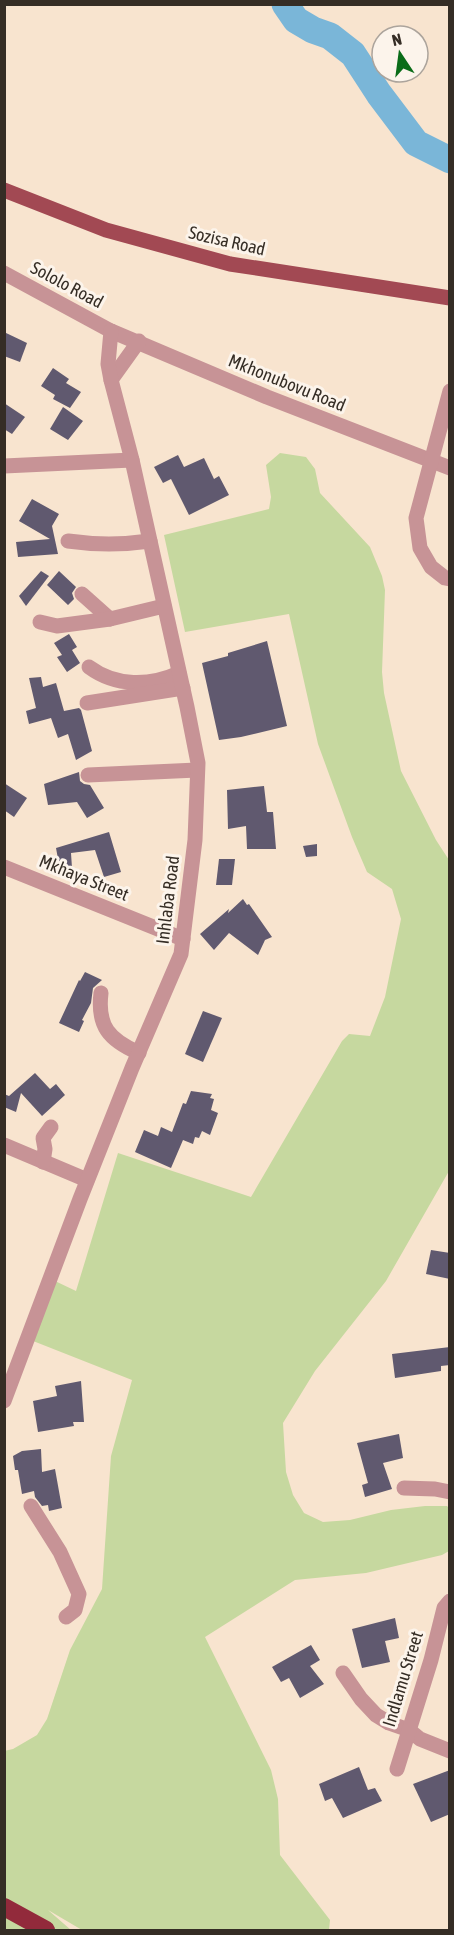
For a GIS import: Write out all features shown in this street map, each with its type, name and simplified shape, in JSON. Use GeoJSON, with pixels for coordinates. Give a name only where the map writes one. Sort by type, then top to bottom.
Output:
{"type":"FeatureCollection","features":[{"type":"Feature","properties":{"kind":"highway"},"geometry":{"type":"LineString","coordinates":[[4,1907],[46,1930]]}},
{"type":"Feature","properties":{"kind":"main road","name":"Sozisa Road"},"geometry":{"type":"LineString","coordinates":[[4,190],[106,230],[230,264],[450,298]]}},
{"type":"Feature","properties":{"kind":"street","name":"Sololo Road"},"geometry":{"type":"LineString","coordinates":[[5,275],[111,331]]}},
{"type":"Feature","properties":{"kind":"street","name":"Mkhonubovu Road"},"geometry":{"type":"LineString","coordinates":[[111,331],[267,397],[450,468]]}},
{"type":"Feature","properties":{"kind":"street","name":"Inhlaba Road"},"geometry":{"type":"LineString","coordinates":[[4,1401],[87,1180],[181,954],[195,840],[198,763],[132,460],[111,380],[108,364],[111,331]]}},
{"type":"Feature","properties":{"kind":"street"},"geometry":{"type":"LineString","coordinates":[[111,380],[139,341]]}},
{"type":"Feature","properties":{"kind":"street"},"geometry":{"type":"LineString","coordinates":[[450,391],[433,462],[416,518],[420,548],[431,567],[445,578],[450,579]]}},
{"type":"Feature","properties":{"kind":"street"},"geometry":{"type":"LineString","coordinates":[[4,466],[132,460]]}},
{"type":"Feature","properties":{"kind":"street"},"geometry":{"type":"LineString","coordinates":[[68,541],[99,545],[150,541]]}},
{"type":"Feature","properties":{"kind":"street"},"geometry":{"type":"LineString","coordinates":[[82,594],[110,619]]}},
{"type":"Feature","properties":{"kind":"street"},"geometry":{"type":"LineString","coordinates":[[40,622],[57,626],[110,619],[164,606]]}},
{"type":"Feature","properties":{"kind":"street"},"geometry":{"type":"LineString","coordinates":[[89,667],[101,676],[125,682],[166,679],[179,673]]}},
{"type":"Feature","properties":{"kind":"street"},"geometry":{"type":"LineString","coordinates":[[87,703],[183,688]]}},
{"type":"Feature","properties":{"kind":"street"},"geometry":{"type":"LineString","coordinates":[[87,775],[198,770]]}},
{"type":"Feature","properties":{"kind":"street","name":"Mkhaya Street"},"geometry":{"type":"LineString","coordinates":[[4,867],[183,939]]}},
{"type":"Feature","properties":{"kind":"street"},"geometry":{"type":"LineString","coordinates":[[101,993],[100,1008],[104,1027],[112,1039],[139,1053]]}},
{"type":"Feature","properties":{"kind":"street"},"geometry":{"type":"LineString","coordinates":[[43,1162],[45,1149],[43,1138],[51,1127]]}},
{"type":"Feature","properties":{"kind":"street"},"geometry":{"type":"LineString","coordinates":[[5,1147],[87,1180]]}},
{"type":"Feature","properties":{"kind":"street"},"geometry":{"type":"LineString","coordinates":[[404,1488],[450,1492]]}},
{"type":"Feature","properties":{"kind":"street"},"geometry":{"type":"LineString","coordinates":[[30,1506],[60,1552],[79,1594],[75,1610],[66,1617]]}},
{"type":"Feature","properties":{"kind":"street","name":"Indlamu Street"},"geometry":{"type":"LineString","coordinates":[[396,1769],[431,1660],[444,1608],[450,1601]]}},
{"type":"Feature","properties":{"kind":"street"},"geometry":{"type":"LineString","coordinates":[[343,1673],[361,1699],[376,1715],[389,1723],[409,1730],[420,1739],[450,1750]]}},
{"type":"Feature","properties":{"kind":"green space"},"geometry":{"type":"Polygon","coordinates":[[[280,453],[306,457],[315,469],[320,493],[370,547],[385,590],[382,672],[384,693],[401,771],[436,840],[449,860],[449,1171],[386,1281],[315,1371],[283,1423],[286,1472],[293,1495],[304,1513],[323,1522],[350,1520],[391,1510],[447,1506],[449,1508],[449,1551],[442,1555],[366,1573],[295,1580],[205,1637],[271,1770],[278,1799],[280,1855],[330,1920],[329,1930],[82,1930],[48,1910],[71,1930],[5,1930],[4,1751],[13,1749],[37,1735],[47,1719],[70,1650],[102,1589],[111,1456],[132,1380],[28,1339],[55,1281],[76,1291],[118,1153],[251,1197],[342,1041],[349,1034],[370,1036],[385,997],[401,919],[392,889],[367,872],[352,837],[318,744],[289,614],[185,632],[164,535],[269,509],[271,497],[266,465],[280,453]]]}},
{"type":"Feature","properties":{"kind":"building"},"geometry":{"type":"Polygon","coordinates":[[[4,332],[27,343],[20,362],[4,356],[4,332]]]}},
{"type":"Feature","properties":{"kind":"building"},"geometry":{"type":"Polygon","coordinates":[[[53,368],[69,379],[66,383],[81,392],[70,408],[53,399],[55,395],[41,386],[53,368]]]}},
{"type":"Feature","properties":{"kind":"building"},"geometry":{"type":"Polygon","coordinates":[[[4,403],[25,417],[12,434],[4,429],[4,403]]]}},
{"type":"Feature","properties":{"kind":"building"},"geometry":{"type":"Polygon","coordinates":[[[63,407],[83,421],[68,440],[50,429],[63,407]]]}},
{"type":"Feature","properties":{"kind":"building"},"geometry":{"type":"Polygon","coordinates":[[[178,455],[184,467],[204,458],[214,479],[219,476],[229,495],[189,515],[171,479],[163,483],[154,467],[178,455]]]}},
{"type":"Feature","properties":{"kind":"building"},"geometry":{"type":"Polygon","coordinates":[[[32,499],[59,514],[52,526],[58,554],[18,557],[16,542],[50,539],[19,521],[32,499]]]}},
{"type":"Feature","properties":{"kind":"building"},"geometry":{"type":"Polygon","coordinates":[[[41,571],[49,576],[26,606],[19,596],[41,571]]]}},
{"type":"Feature","properties":{"kind":"building"},"geometry":{"type":"Polygon","coordinates":[[[59,571],[76,587],[72,593],[74,599],[68,605],[47,585],[59,571]]]}},
{"type":"Feature","properties":{"kind":"building"},"geometry":{"type":"Polygon","coordinates":[[[69,634],[77,647],[72,650],[80,663],[67,672],[57,657],[62,655],[54,643],[69,634]]]}},
{"type":"Feature","properties":{"kind":"building"},"geometry":{"type":"Polygon","coordinates":[[[267,641],[287,726],[219,740],[202,663],[267,641]]]}},
{"type":"Feature","properties":{"kind":"building"},"geometry":{"type":"Polygon","coordinates":[[[41,677],[43,687],[56,683],[64,711],[79,708],[81,710],[92,751],[76,760],[68,734],[58,738],[51,718],[29,724],[26,711],[36,708],[29,678],[41,677]]]}},
{"type":"Feature","properties":{"kind":"building"},"geometry":{"type":"Polygon","coordinates":[[[79,772],[80,781],[90,785],[104,808],[87,818],[77,802],[48,805],[44,784],[79,772]]]}},
{"type":"Feature","properties":{"kind":"building"},"geometry":{"type":"Polygon","coordinates":[[[4,783],[27,798],[14,817],[4,810],[4,783]]]}},
{"type":"Feature","properties":{"kind":"building"},"geometry":{"type":"Polygon","coordinates":[[[264,786],[267,812],[273,812],[276,849],[247,849],[246,826],[228,829],[227,790],[264,786]]]}},
{"type":"Feature","properties":{"kind":"building"},"geometry":{"type":"Polygon","coordinates":[[[109,832],[121,872],[104,877],[95,850],[71,853],[72,868],[60,870],[56,848],[109,832]]]}},
{"type":"Feature","properties":{"kind":"building"},"geometry":{"type":"Polygon","coordinates":[[[317,844],[317,856],[306,857],[303,846],[317,844]]]}},
{"type":"Feature","properties":{"kind":"building"},"geometry":{"type":"Polygon","coordinates":[[[219,859],[235,859],[232,885],[216,885],[219,859]]]}},
{"type":"Feature","properties":{"kind":"building"},"geometry":{"type":"Polygon","coordinates":[[[243,899],[272,937],[265,940],[258,955],[229,933],[214,950],[200,934],[243,899]]]}},
{"type":"Feature","properties":{"kind":"building"},"geometry":{"type":"Polygon","coordinates":[[[85,972],[102,980],[93,988],[91,1003],[82,1020],[84,1021],[79,1032],[59,1023],[85,972]]]}},
{"type":"Feature","properties":{"kind":"building"},"geometry":{"type":"Polygon","coordinates":[[[203,1011],[222,1018],[203,1062],[185,1054],[203,1011]]]}},
{"type":"Feature","properties":{"kind":"building"},"geometry":{"type":"Polygon","coordinates":[[[35,1073],[50,1089],[56,1084],[65,1095],[42,1116],[21,1093],[16,1112],[4,1107],[4,1094],[9,1096],[35,1073]]]}},
{"type":"Feature","properties":{"kind":"building"},"geometry":{"type":"Polygon","coordinates":[[[191,1091],[212,1094],[210,1098],[214,1099],[211,1110],[218,1113],[210,1135],[202,1131],[199,1138],[195,1137],[193,1144],[183,1140],[171,1168],[135,1152],[144,1130],[158,1136],[161,1127],[172,1132],[183,1103],[186,1104],[191,1091]]]}},
{"type":"Feature","properties":{"kind":"building"},"geometry":{"type":"Polygon","coordinates":[[[431,1250],[450,1253],[450,1279],[426,1274],[431,1250]]]}},
{"type":"Feature","properties":{"kind":"building"},"geometry":{"type":"Polygon","coordinates":[[[450,1347],[450,1365],[441,1366],[441,1371],[395,1378],[392,1354],[450,1347]]]}},
{"type":"Feature","properties":{"kind":"building"},"geometry":{"type":"Polygon","coordinates":[[[81,1381],[84,1422],[73,1422],[74,1426],[38,1432],[33,1401],[57,1396],[55,1386],[81,1381]]]}},
{"type":"Feature","properties":{"kind":"building"},"geometry":{"type":"Polygon","coordinates":[[[399,1434],[403,1458],[383,1463],[392,1489],[365,1497],[362,1485],[368,1483],[357,1443],[399,1434]]]}},
{"type":"Feature","properties":{"kind":"building"},"geometry":{"type":"Polygon","coordinates":[[[41,1449],[42,1472],[55,1469],[62,1508],[49,1511],[48,1505],[42,1506],[35,1497],[34,1491],[22,1494],[13,1456],[22,1451],[41,1449]]]}},
{"type":"Feature","properties":{"kind":"building"},"geometry":{"type":"Polygon","coordinates":[[[395,1618],[399,1638],[385,1641],[390,1662],[362,1668],[352,1629],[395,1618]]]}},
{"type":"Feature","properties":{"kind":"building"},"geometry":{"type":"Polygon","coordinates":[[[311,1645],[320,1660],[310,1666],[324,1684],[300,1698],[289,1678],[281,1682],[272,1667],[311,1645]]]}},
{"type":"Feature","properties":{"kind":"building"},"geometry":{"type":"Polygon","coordinates":[[[359,1767],[368,1790],[375,1788],[382,1801],[343,1818],[332,1798],[325,1801],[319,1784],[359,1767]]]}},
{"type":"Feature","properties":{"kind":"building"},"geometry":{"type":"Polygon","coordinates":[[[450,1770],[450,1814],[431,1822],[413,1784],[450,1770]]]}},
{"type":"Feature","properties":{"kind":"waterway"},"geometry":{"type":"LineString","coordinates":[[285,4],[296,20],[313,30],[330,36],[353,54],[379,94],[416,143],[450,160]]}}]}
